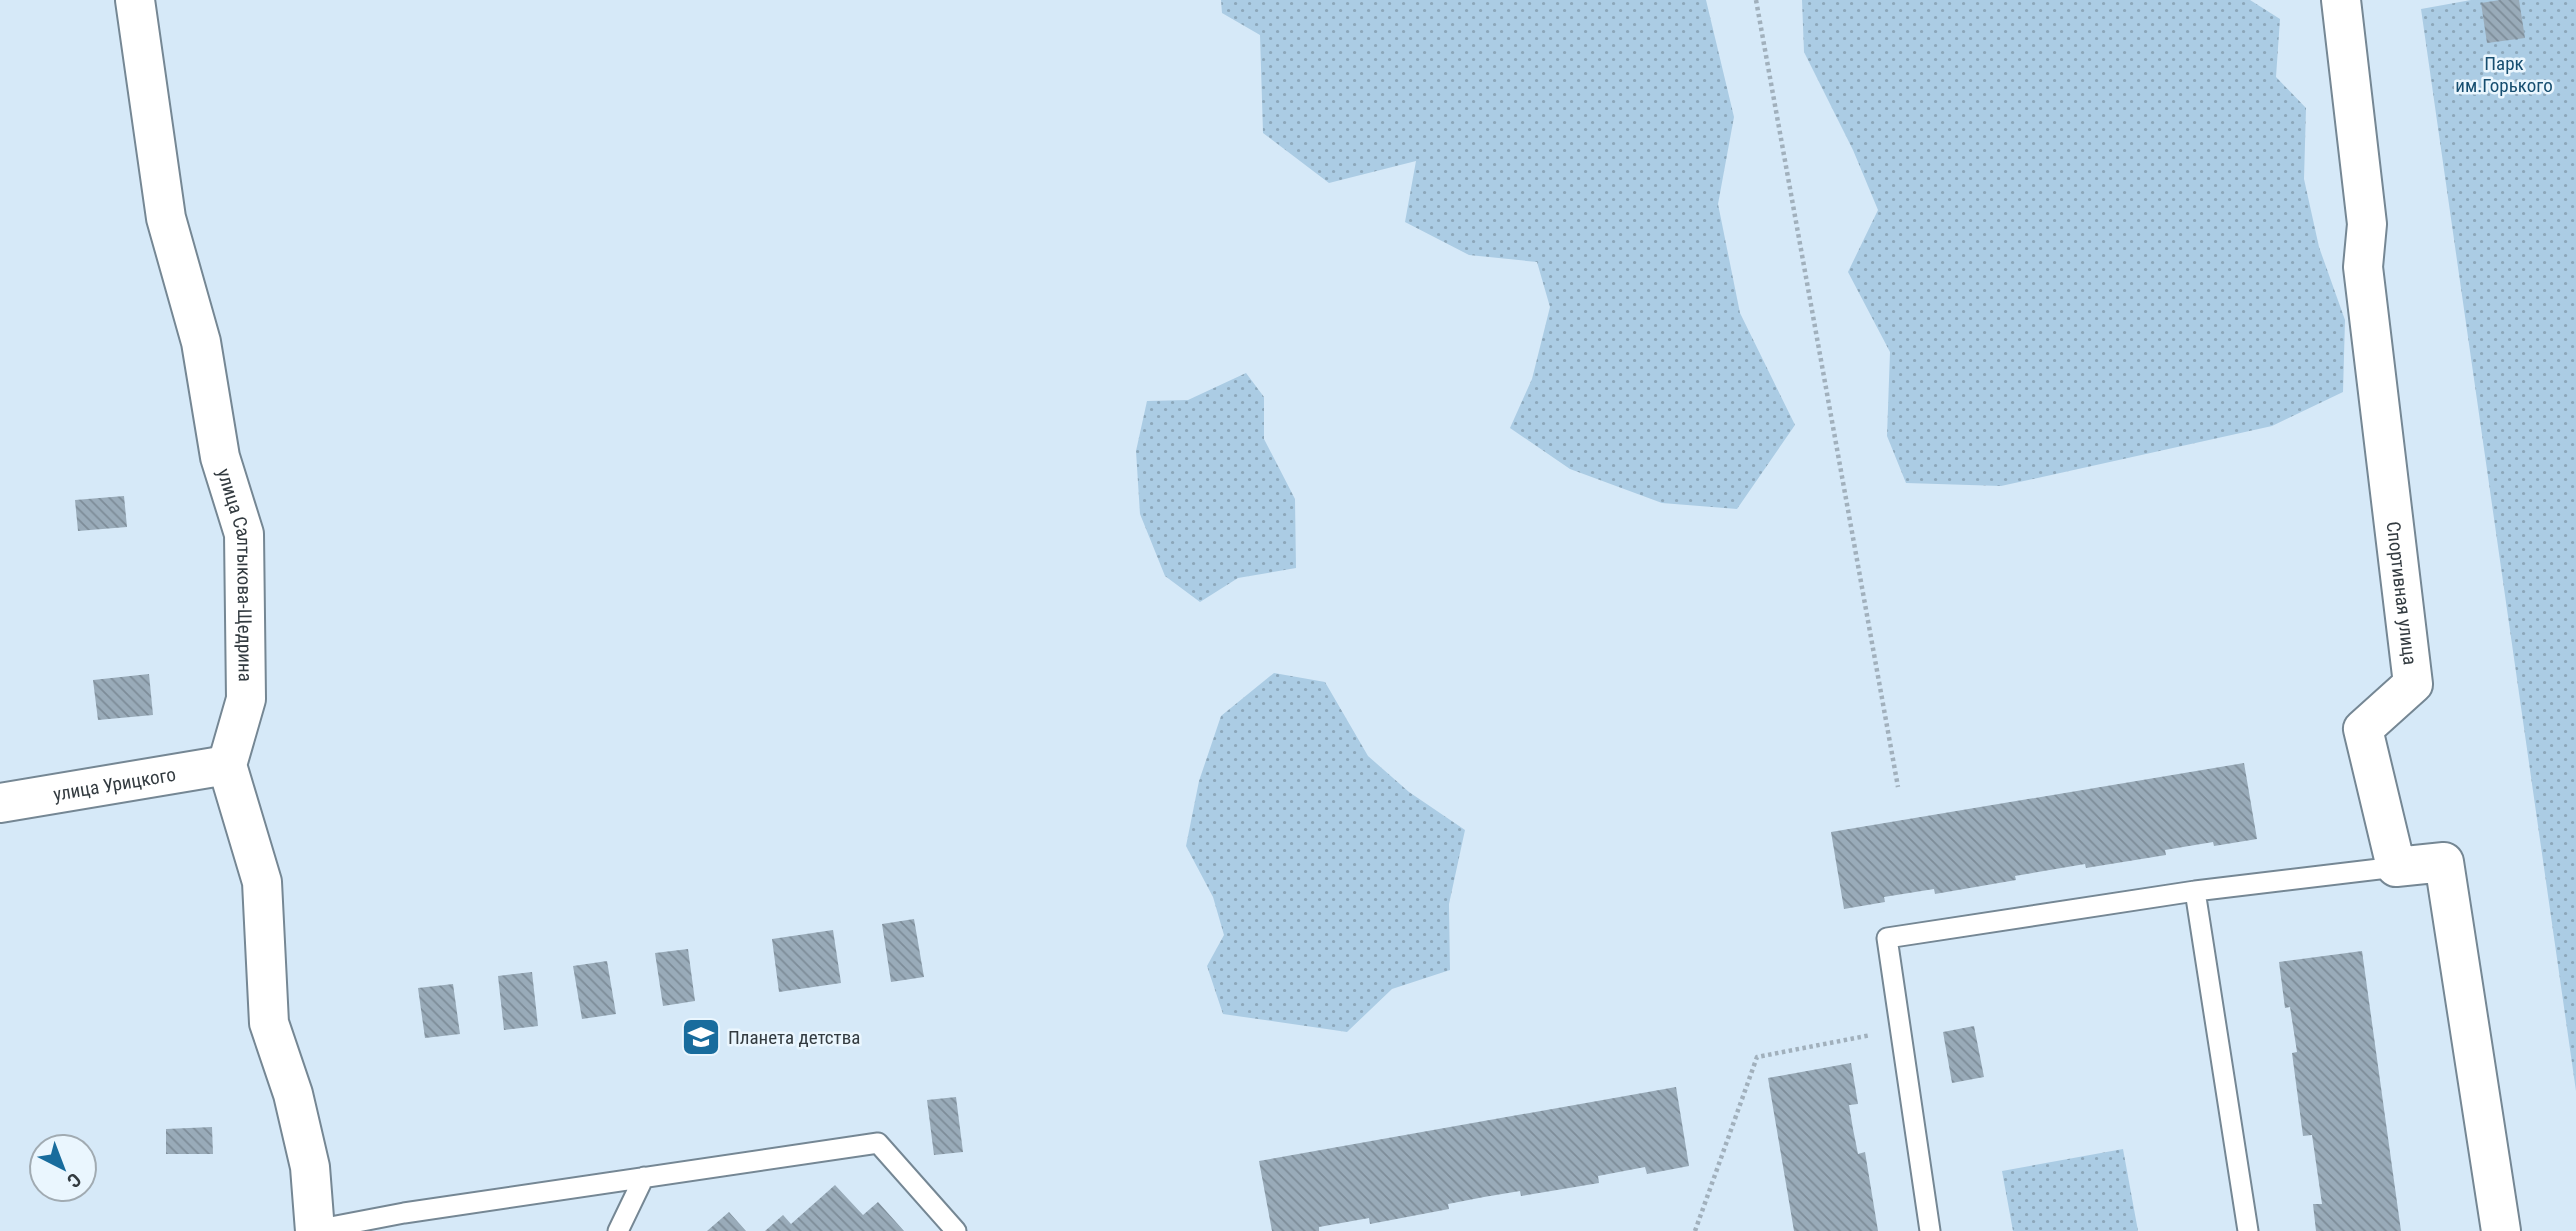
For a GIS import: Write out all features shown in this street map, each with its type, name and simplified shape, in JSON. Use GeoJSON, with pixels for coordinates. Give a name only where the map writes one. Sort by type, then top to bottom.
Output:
{"type":"FeatureCollection","features":[{"type":"Feature","properties":{"kind":"street","name":"улица Салтыкова-Щедрина"},"geometry":{"type":"LineString","coordinates":[[135,0],[166,218],[201,342],[220,457],[244,534],[246,699],[227,765]]}},
{"type":"Feature","properties":{"kind":"street","name":"Спортивная улица"},"geometry":{"type":"LineString","coordinates":[[2341,0],[2368,224],[2363,267],[2413,684],[2363,729],[2396,867]]}},
{"type":"Feature","properties":{"kind":"street","name":"улица Урицкого"},"geometry":{"type":"LineString","coordinates":[[0,803],[227,765]]}},
{"type":"Feature","properties":{"kind":"street"},"geometry":{"type":"LineString","coordinates":[[227,765],[262,881],[269,1023],[293,1094],[310,1167],[315,1231]]}},
{"type":"Feature","properties":{"kind":"street"},"geometry":{"type":"LineString","coordinates":[[2396,867],[2444,862],[2501,1231]]}},
{"type":"Feature","properties":{"kind":"lane"},"geometry":{"type":"LineString","coordinates":[[1930,1231],[1887,938],[2195,891],[2396,867]]}},
{"type":"Feature","properties":{"kind":"lane"},"geometry":{"type":"LineString","coordinates":[[2195,891],[2248,1231]]}},
{"type":"Feature","properties":{"kind":"lane"},"geometry":{"type":"LineString","coordinates":[[315,1231],[404,1213],[878,1143],[956,1231]]}},
{"type":"Feature","properties":{"kind":"lane"},"geometry":{"type":"LineString","coordinates":[[618,1231],[644,1177]]}},
{"type":"Feature","properties":{"kind":"path"},"geometry":{"type":"LineString","coordinates":[[1756,0],[1898,787]]}},
{"type":"Feature","properties":{"kind":"path"},"geometry":{"type":"LineString","coordinates":[[1695,1231],[1757,1057],[1899,1030]]}},
{"type":"Feature","properties":{"kind":"green space"},"geometry":{"type":"Polygon","coordinates":[[[1221,0],[1706,0],[1734,117],[1718,204],[1740,313],[1795,425],[1737,509],[1662,503],[1570,469],[1510,428],[1532,379],[1550,307],[1537,262],[1469,255],[1405,222],[1416,161],[1329,183],[1263,133],[1260,35],[1222,13],[1221,0]]]}},
{"type":"Feature","properties":{"kind":"green space"},"geometry":{"type":"Polygon","coordinates":[[[1802,0],[2250,0],[2280,19],[2276,77],[2306,108],[2304,179],[2319,247],[2345,320],[2343,392],[2272,426],[2001,486],[1906,483],[1887,436],[1890,352],[1848,272],[1878,210],[1853,150],[1804,52],[1802,0]]]}},
{"type":"Feature","properties":{"kind":"green space","name":"Парк им.Горького"},"geometry":{"type":"Polygon","coordinates":[[[2471,0],[2576,0],[2576,1091],[2421,9],[2471,0]]]}},
{"type":"Feature","properties":{"kind":"green space"},"geometry":{"type":"Polygon","coordinates":[[[1246,373],[1264,397],[1264,439],[1295,499],[1296,568],[1238,578],[1200,602],[1165,576],[1140,514],[1136,451],[1147,401],[1188,400],[1246,373]]]}},
{"type":"Feature","properties":{"kind":"green space"},"geometry":{"type":"Polygon","coordinates":[[[1274,673],[1325,682],[1368,756],[1409,792],[1465,830],[1449,904],[1450,970],[1392,989],[1347,1032],[1223,1014],[1207,966],[1224,935],[1213,897],[1186,846],[1199,781],[1221,716],[1274,673]]]}},
{"type":"Feature","properties":{"kind":"green space"},"geometry":{"type":"Polygon","coordinates":[[[2123,1149],[2138,1231],[2013,1231],[2002,1171],[2123,1149]]]}},
{"type":"Feature","properties":{"kind":"building"},"geometry":{"type":"Polygon","coordinates":[[[2519,0],[2525,38],[2487,43],[2481,3],[2519,0]]]}},
{"type":"Feature","properties":{"kind":"building"},"geometry":{"type":"Polygon","coordinates":[[[124,496],[127,527],[78,531],[75,500],[124,496]]]}},
{"type":"Feature","properties":{"kind":"building"},"geometry":{"type":"Polygon","coordinates":[[[149,674],[153,715],[98,720],[93,680],[149,674]]]}},
{"type":"Feature","properties":{"kind":"building"},"geometry":{"type":"Polygon","coordinates":[[[2244,763],[2257,839],[2214,846],[2213,842],[2165,850],[2166,855],[2086,868],[2085,864],[2015,876],[2016,880],[1935,894],[1934,889],[1884,897],[1885,902],[1844,909],[1831,832],[2244,763]]]}},
{"type":"Feature","properties":{"kind":"building"},"geometry":{"type":"Polygon","coordinates":[[[914,919],[924,977],[891,982],[882,924],[914,919]]]}},
{"type":"Feature","properties":{"kind":"building"},"geometry":{"type":"Polygon","coordinates":[[[833,930],[841,983],[779,992],[772,939],[833,930]]]}},
{"type":"Feature","properties":{"kind":"building"},"geometry":{"type":"Polygon","coordinates":[[[688,949],[695,1001],[663,1006],[655,953],[688,949]]]}},
{"type":"Feature","properties":{"kind":"building"},"geometry":{"type":"Polygon","coordinates":[[[2362,951],[2401,1231],[2316,1231],[2313,1204],[2322,1204],[2312,1135],[2303,1136],[2292,1053],[2297,1052],[2290,1007],[2285,1008],[2279,962],[2362,951]]]}},
{"type":"Feature","properties":{"kind":"building"},"geometry":{"type":"Polygon","coordinates":[[[607,961],[616,1014],[582,1019],[573,966],[607,961]]]}},
{"type":"Feature","properties":{"kind":"building"},"geometry":{"type":"Polygon","coordinates":[[[532,972],[538,1026],[504,1030],[498,976],[532,972]]]}},
{"type":"Feature","properties":{"kind":"building"},"geometry":{"type":"Polygon","coordinates":[[[453,984],[460,1034],[425,1038],[418,988],[453,984]]]}},
{"type":"Feature","properties":{"kind":"building"},"geometry":{"type":"Polygon","coordinates":[[[1974,1026],[1984,1077],[1952,1083],[1943,1032],[1974,1026]]]}},
{"type":"Feature","properties":{"kind":"building"},"geometry":{"type":"Polygon","coordinates":[[[1851,1063],[1858,1104],[1849,1105],[1858,1154],[1865,1152],[1878,1231],[1794,1231],[1768,1078],[1851,1063]]]}},
{"type":"Feature","properties":{"kind":"building"},"geometry":{"type":"Polygon","coordinates":[[[1676,1087],[1689,1166],[1647,1174],[1645,1167],[1598,1176],[1599,1183],[1521,1196],[1520,1191],[1484,1197],[1448,1204],[1449,1209],[1370,1224],[1369,1218],[1319,1227],[1319,1231],[1272,1231],[1259,1161],[1676,1087]]]}},
{"type":"Feature","properties":{"kind":"building"},"geometry":{"type":"Polygon","coordinates":[[[956,1097],[963,1152],[934,1155],[927,1100],[956,1097]]]}},
{"type":"Feature","properties":{"kind":"building"},"geometry":{"type":"Polygon","coordinates":[[[212,1127],[213,1154],[166,1154],[166,1129],[212,1127]]]}},
{"type":"Feature","properties":{"kind":"building"},"geometry":{"type":"Polygon","coordinates":[[[835,1185],[863,1215],[878,1202],[904,1231],[765,1231],[783,1215],[791,1224],[835,1185]]]}},
{"type":"Feature","properties":{"kind":"building"},"geometry":{"type":"Polygon","coordinates":[[[729,1212],[746,1231],[707,1231],[729,1212]]]}},
{"type":"Feature","properties":{"kind":"place","name":"Планета детства"},"geometry":{"type":"Point","coordinates":[701,1037]}}]}
